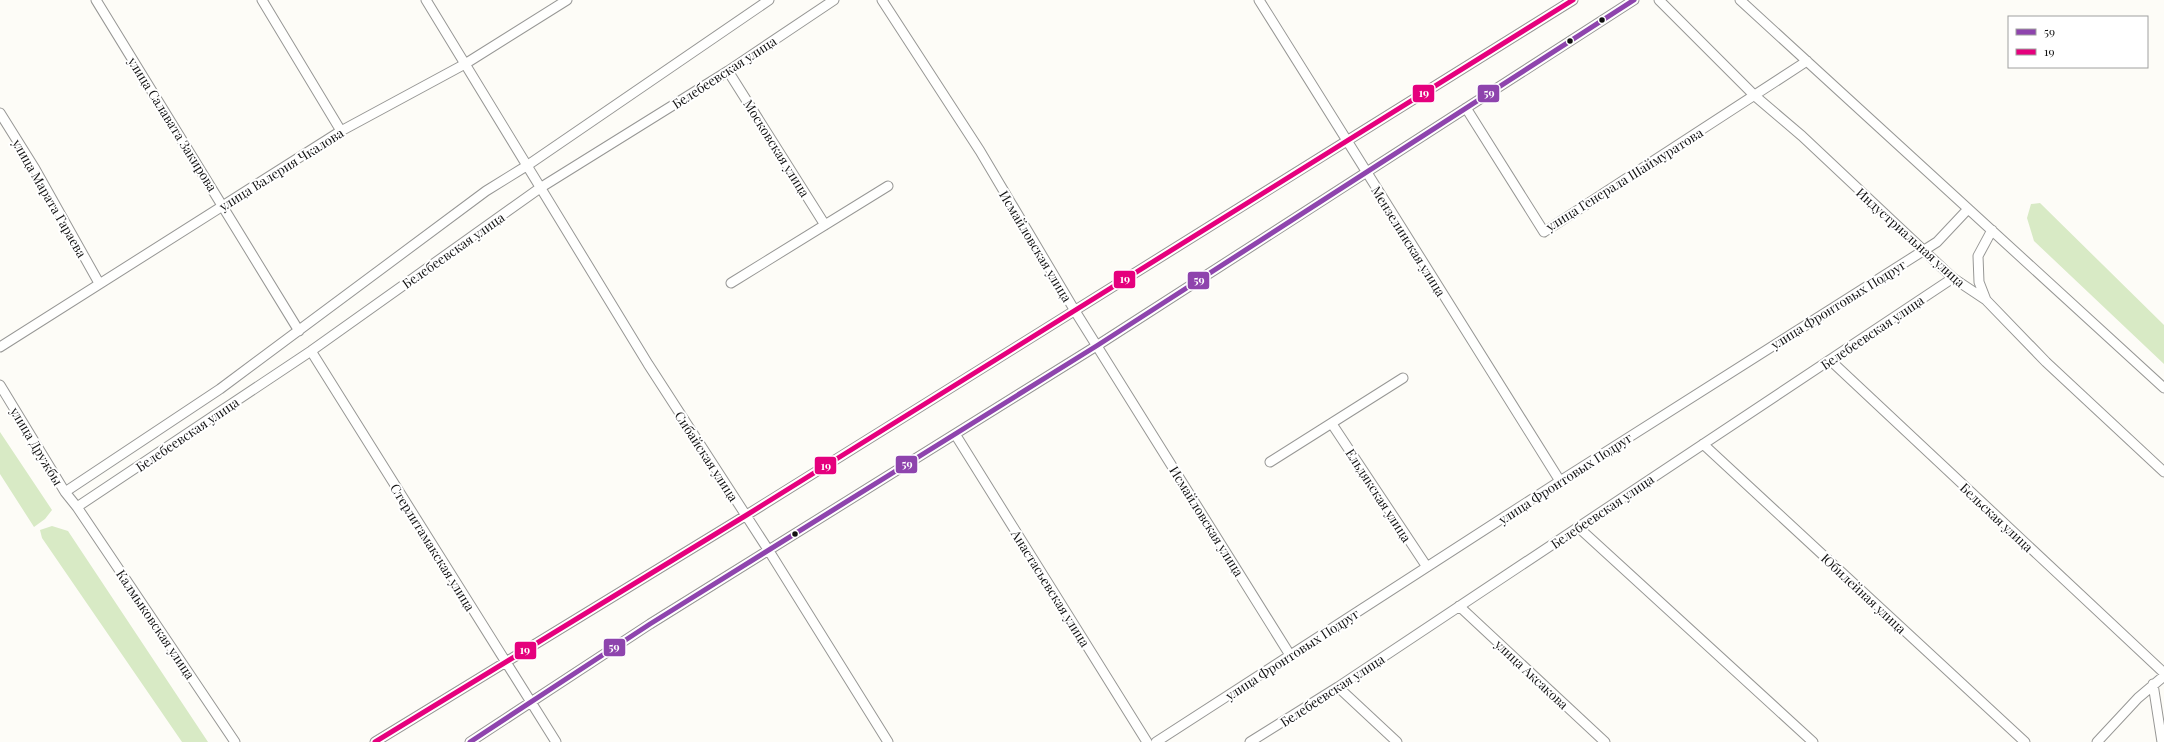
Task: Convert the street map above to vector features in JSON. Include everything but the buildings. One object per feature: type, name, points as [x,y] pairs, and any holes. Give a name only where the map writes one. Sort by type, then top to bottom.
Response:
[{"type":"street","name":"улица Салавата Закирова","points":[[96,0],[299,331]]},
{"type":"street","points":[[262,0],[341,131]]},
{"type":"street","name":"Сибайская улица","points":[[426,0],[648,364],[769,551],[888,742]]},
{"type":"street","name":"улица Валерия Чкалова","points":[[0,347],[341,131],[465,64],[567,0]]},
{"type":"street","name":"Белебеевская улица","points":[[77,507],[311,351],[540,188],[728,71],[834,0]]},
{"type":"street","name":"Исмайловская улица","points":[[882,0],[980,151],[1075,310],[1290,655]]},
{"type":"street","name":"Мензелинская улица","points":[[1259,0],[1345,140],[1560,481]]},
{"type":"street","points":[[375,742],[505,661],[745,516],[1345,140],[1573,0]]},
{"type":"street","points":[[470,742],[532,703],[650,624],[1098,345],[1634,0]]},
{"type":"street","name":"Индустриальная улица","points":[[1659,0],[1755,96],[1953,278],[1986,300],[2046,362],[2164,472]]},
{"type":"street","points":[[1740,0],[2164,388]]},
{"type":"street","name":"Белебеевская улица","points":[[65,492],[220,389],[486,191],[528,165],[763,2]]},
{"type":"street","name":"улица Генерала Шаймуратова","points":[[1466,108],[1544,232],[1807,61]]},
{"type":"street","name":"Московская улица","points":[[728,71],[825,225]]},
{"type":"street","name":"улица Марата Гараева","points":[[0,113],[36,169],[99,283]]},
{"type":"street","points":[[731,283],[888,186]]},
{"type":"street","name":"улица Фронтовых Подруг","points":[[1156,742],[1560,481],[1937,242],[1968,209]]},
{"type":"street","points":[[1986,300],[1979,282],[1978,256],[1992,230]]},
{"type":"street","name":"Белебеевская улица","points":[[1250,742],[1338,687],[1953,278]]},
{"type":"street","name":"Стерлитамакская улица","points":[[311,351],[556,742]]},
{"type":"street","name":"Бельская улица","points":[[1830,360],[2164,675]]},
{"type":"street","points":[[1270,462],[1403,378]]},
{"type":"street","name":"улица Дружбы","points":[[0,385],[65,492],[77,507]]},
{"type":"street","name":"Ельдякская улица","points":[[1332,424],[1427,567]]},
{"type":"street","name":"Анастасьевская улица","points":[[955,434],[1147,742]]},
{"type":"street","name":"Юбилейная улица","points":[[1703,444],[2025,742]]},
{"type":"street","name":"Калмыковская улица","points":[[77,507],[235,742]]},
{"type":"street","points":[[1578,527],[1813,742]]},
{"type":"street","name":"улица Аксакова","points":[[1459,606],[1605,742]]},
{"type":"street","points":[[2097,742],[2153,684],[2164,675]]},
{"type":"street","points":[[2153,684],[2162,742]]},
{"type":"street","points":[[1338,687],[1397,742]]},
{"type":"green space","points":[[2040,203],[2164,325],[2164,364],[2034,241],[2027,218],[2031,204]]},
{"type":"green space","points":[[0,432],[52,510],[45,519],[34,527],[0,474]]},
{"type":"green space","points":[[52,526],[68,531],[208,742],[182,742],[42,538],[40,530]]},
{"type":"transit line","name":"19","points":[[375,742],[745,516],[1573,0]]},
{"type":"transit line","name":"59","points":[[470,742],[650,624],[1098,345],[1634,0]]}]
